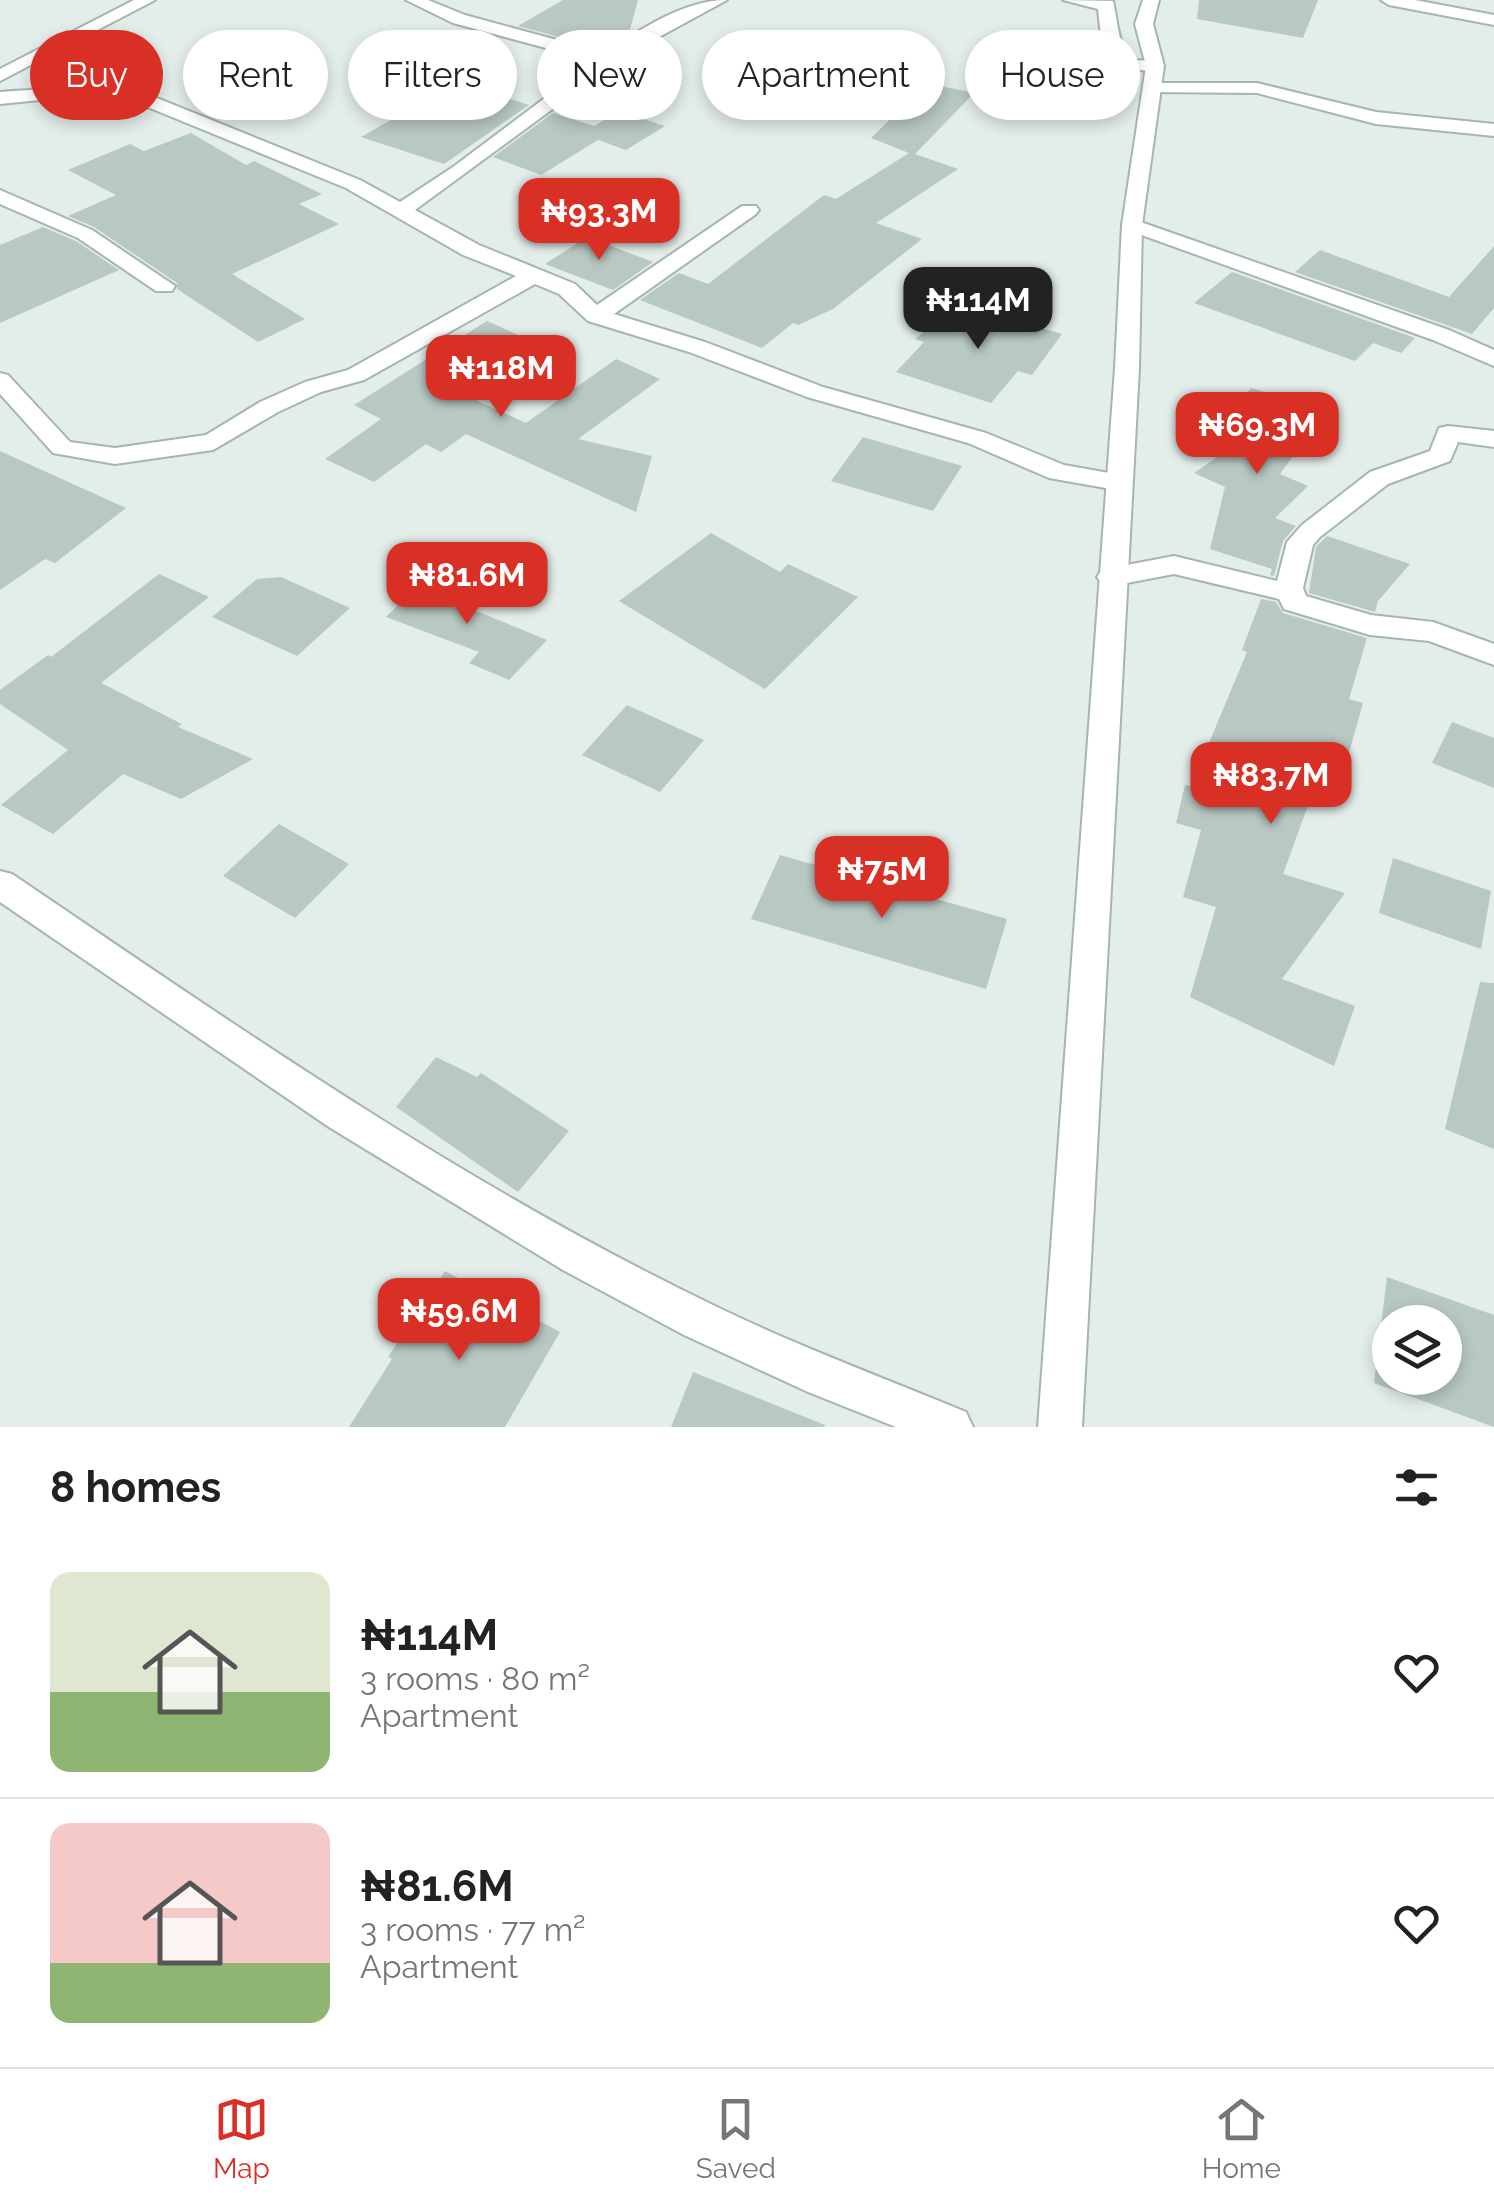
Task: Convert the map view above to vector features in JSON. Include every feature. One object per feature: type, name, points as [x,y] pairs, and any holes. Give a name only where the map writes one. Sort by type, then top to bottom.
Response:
[{"type":"street","points":[[105,30],[147,0]]},
{"type":"street","points":[[414,0],[459,19],[537,40]]},
{"type":"street","points":[[664,30],[718,0]]},
{"type":"street","points":[[1071,0],[1107,5],[1105,28],[1117,56],[1126,65],[1153,77],[1257,88],[1376,118],[1494,130]]},
{"type":"street","points":[[1060,1427],[1116,482],[1127,368],[1132,225],[1153,77],[1144,24],[1150,0]]},
{"type":"street","points":[[1389,0],[1494,20]]},
{"type":"street","points":[[0,76],[30,71]]},
{"type":"street","points":[[0,98],[30,95]]},
{"type":"street","points":[[163,109],[322,169],[398,212],[531,277],[567,289],[596,316],[697,347],[815,392],[977,438],[1058,472],[1116,482]]},
{"type":"street","points":[[398,212],[465,167],[537,109]]},
{"type":"street","points":[[0,196],[86,234],[164,286]]},
{"type":"street","points":[[596,316],[749,210]]},
{"type":"street","points":[[1132,225],[1442,336],[1494,359]]},
{"type":"street","points":[[0,380],[62,448],[115,456],[213,442],[269,406],[356,374],[531,277]]},
{"type":"street","points":[[1494,439],[1448,433],[1441,456],[1379,478],[1300,542],[1288,588],[1294,602],[1370,625],[1433,632],[1494,656]]},
{"type":"street","points":[[1111,577],[1174,565],[1274,592],[1288,588]]},
{"type":"street","points":[[0,884],[233,1044],[604,1272],[864,1396],[951,1427]]},
{"type":"building","points":[[563,0],[638,0],[630,30],[537,31],[518,26]]},
{"type":"building","points":[[1199,0],[1318,0],[1303,38],[1197,19]]},
{"type":"building","points":[[945,87],[965,91],[965,102],[915,154],[958,169],[876,223],[922,239],[833,309],[798,325],[793,323],[762,348],[640,300],[679,273],[708,284],[824,195],[836,199],[909,153],[871,138],[889,120],[945,120]]},
{"type":"building","points":[[517,101],[529,105],[517,113]]},
{"type":"building","points":[[391,120],[507,120],[444,164],[361,137]]},
{"type":"building","points":[[543,120],[575,120],[594,126],[604,120],[647,120],[665,126],[626,150],[598,140],[541,175],[493,157]]},
{"type":"building","points":[[191,133],[246,165],[254,161],[322,194],[299,204],[339,224],[232,274],[305,319],[258,342],[177,289],[177,283],[94,227],[68,216],[116,195],[68,170],[130,144],[144,151]]},
{"type":"building","points":[[43,227],[76,241],[119,270],[0,323],[0,245]]},
{"type":"building","points":[[587,237],[653,262],[613,290],[545,264]]},
{"type":"building","points":[[1494,246],[1494,308],[1472,334],[1295,272],[1320,250],[1449,297]]},
{"type":"building","points":[[1232,272],[1415,338],[1401,353],[1373,343],[1355,361],[1194,303]]},
{"type":"building","points":[[957,304],[1062,334],[1032,375],[1018,371],[991,403],[896,372],[924,342],[915,339]]},
{"type":"building","points":[[487,321],[527,339],[452,389],[526,423],[616,359],[660,379],[578,439],[652,456],[636,512],[466,434],[441,452],[426,444],[374,482],[325,459],[381,419],[354,405]]},
{"type":"building","points":[[1251,388],[1315,406],[1296,428],[1310,432],[1280,474],[1308,486],[1275,518],[1296,526],[1283,541],[1274,576],[1270,575],[1272,569],[1210,549],[1225,487],[1194,473],[1239,442],[1215,433]]},
{"type":"building","points":[[863,437],[962,466],[933,511],[831,481]]},
{"type":"building","points":[[0,451],[126,508],[55,563],[45,559],[0,590]]},
{"type":"building","points":[[711,533],[780,572],[788,564],[858,597],[765,689],[619,601]]},
{"type":"building","points":[[1327,536],[1410,564],[1378,601],[1375,612],[1309,593],[1316,547]]},
{"type":"building","points":[[159,574],[209,597],[101,683],[182,724],[178,727],[253,759],[181,799],[123,774],[53,834],[1,805],[68,750],[0,704],[0,690],[48,655],[51,657]]},
{"type":"building","points":[[427,576],[476,594],[464,606],[547,640],[509,680],[469,663],[479,652],[386,617]]},
{"type":"building","points":[[281,577],[350,608],[297,656],[212,617],[257,579]]},
{"type":"building","points":[[1261,599],[1276,602],[1283,613],[1367,638],[1349,699],[1363,703],[1347,760],[1326,756],[1283,874],[1345,893],[1282,979],[1355,1006],[1334,1066],[1190,997],[1216,907],[1183,897],[1201,830],[1176,823],[1185,785],[1191,786],[1247,652],[1242,650]]},
{"type":"building","points":[[627,705],[704,740],[660,792],[582,755]]},
{"type":"building","points":[[1452,722],[1494,738],[1494,788],[1432,763]]},
{"type":"building","points":[[279,824],[349,864],[295,918],[223,876]]},
{"type":"building","points":[[780,855],[1007,919],[986,989],[751,919]]},
{"type":"building","points":[[1393,858],[1491,891],[1481,949],[1379,913]]},
{"type":"building","points":[[1480,982],[1494,983],[1494,1149],[1445,1129]]},
{"type":"building","points":[[436,1057],[477,1077],[481,1073],[569,1131],[518,1192],[396,1107]]},
{"type":"building","points":[[445,1271],[560,1332],[505,1427],[349,1427],[392,1359],[388,1357]]},
{"type":"building","points":[[1387,1277],[1494,1315],[1494,1427],[1407,1395],[1462,1395],[1462,1305],[1384,1305]]},
{"type":"building","points":[[693,1372],[825,1425],[671,1427]]}]
